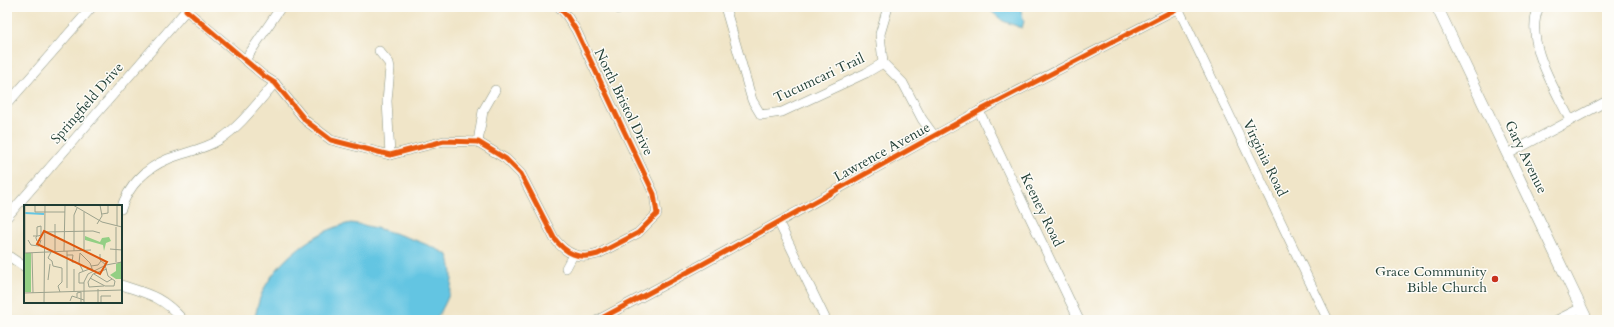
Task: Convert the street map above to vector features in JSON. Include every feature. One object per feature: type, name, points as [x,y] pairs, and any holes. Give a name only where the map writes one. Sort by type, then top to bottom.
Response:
[{"type":"main road","name":"Gary Avenue","points":[[1437,7],[1587,320]]},
{"type":"street","points":[[8,101],[92,7]]},
{"type":"street","points":[[245,60],[281,7]]},
{"type":"street","name":"North Bristol Drive","points":[[559,7],[576,30],[652,188],[657,214],[638,233],[598,254],[585,257],[573,255]]},
{"type":"street","name":"Tucumcari Trail","points":[[724,7],[752,100],[761,115],[782,112],[866,73],[883,63]]},
{"type":"street","points":[[888,7],[880,34],[883,63],[903,83],[922,119],[935,137]]},
{"type":"street","name":"Lawrence Avenue","points":[[598,320],[779,223],[979,111],[1179,7]]},
{"type":"street","name":"Virginia Road","points":[[1179,7],[1328,320]]},
{"type":"street","points":[[1539,7],[1536,14],[1536,44],[1540,57],[1570,120]]},
{"type":"street","points":[[187,9],[245,60],[275,83],[301,116],[331,140],[390,155],[444,142],[478,142],[506,158],[521,174],[554,238],[561,248],[573,255],[566,268]]},
{"type":"street","name":"Springfield Drive","points":[[7,217],[187,9]]},
{"type":"street","points":[[379,52],[389,63],[390,68],[388,101],[390,155]]},
{"type":"street","points":[[122,206],[125,197],[138,179],[147,171],[168,159],[207,147],[220,139],[236,126],[275,83]]},
{"type":"street","points":[[478,142],[483,111],[495,90]]},
{"type":"street","points":[[1508,154],[1607,101]]},
{"type":"street","name":"Keeney Road","points":[[979,111],[1079,320]]},
{"type":"street","points":[[779,223],[826,320]]},
{"type":"street","points":[[7,255],[24,266]]},
{"type":"street","points":[[122,285],[156,297],[175,310],[183,320]]},
{"type":"street","points":[[1558,320],[1581,308]]},
{"type":"water","points":[[986,7],[1020,7],[1024,21],[1022,28],[1003,21]]},
{"type":"water","points":[[351,223],[401,235],[448,255],[452,273],[451,289],[436,320],[254,320],[262,293],[277,269],[287,258],[299,248],[324,232]]},
{"type":"cycle path","points":[[186,10],[264,76],[275,83],[306,121],[331,140],[390,155],[444,141],[478,142],[506,159],[521,174],[554,238],[559,244],[568,252],[573,254],[579,256],[591,256],[598,254],[638,233],[657,214],[654,194],[576,30],[559,7]]},
{"type":"cycle path","points":[[598,320],[701,265],[979,111],[1180,7]]},
{"type":"place","name":"Grace Community Bible Church","points":[[1495,279]]}]
